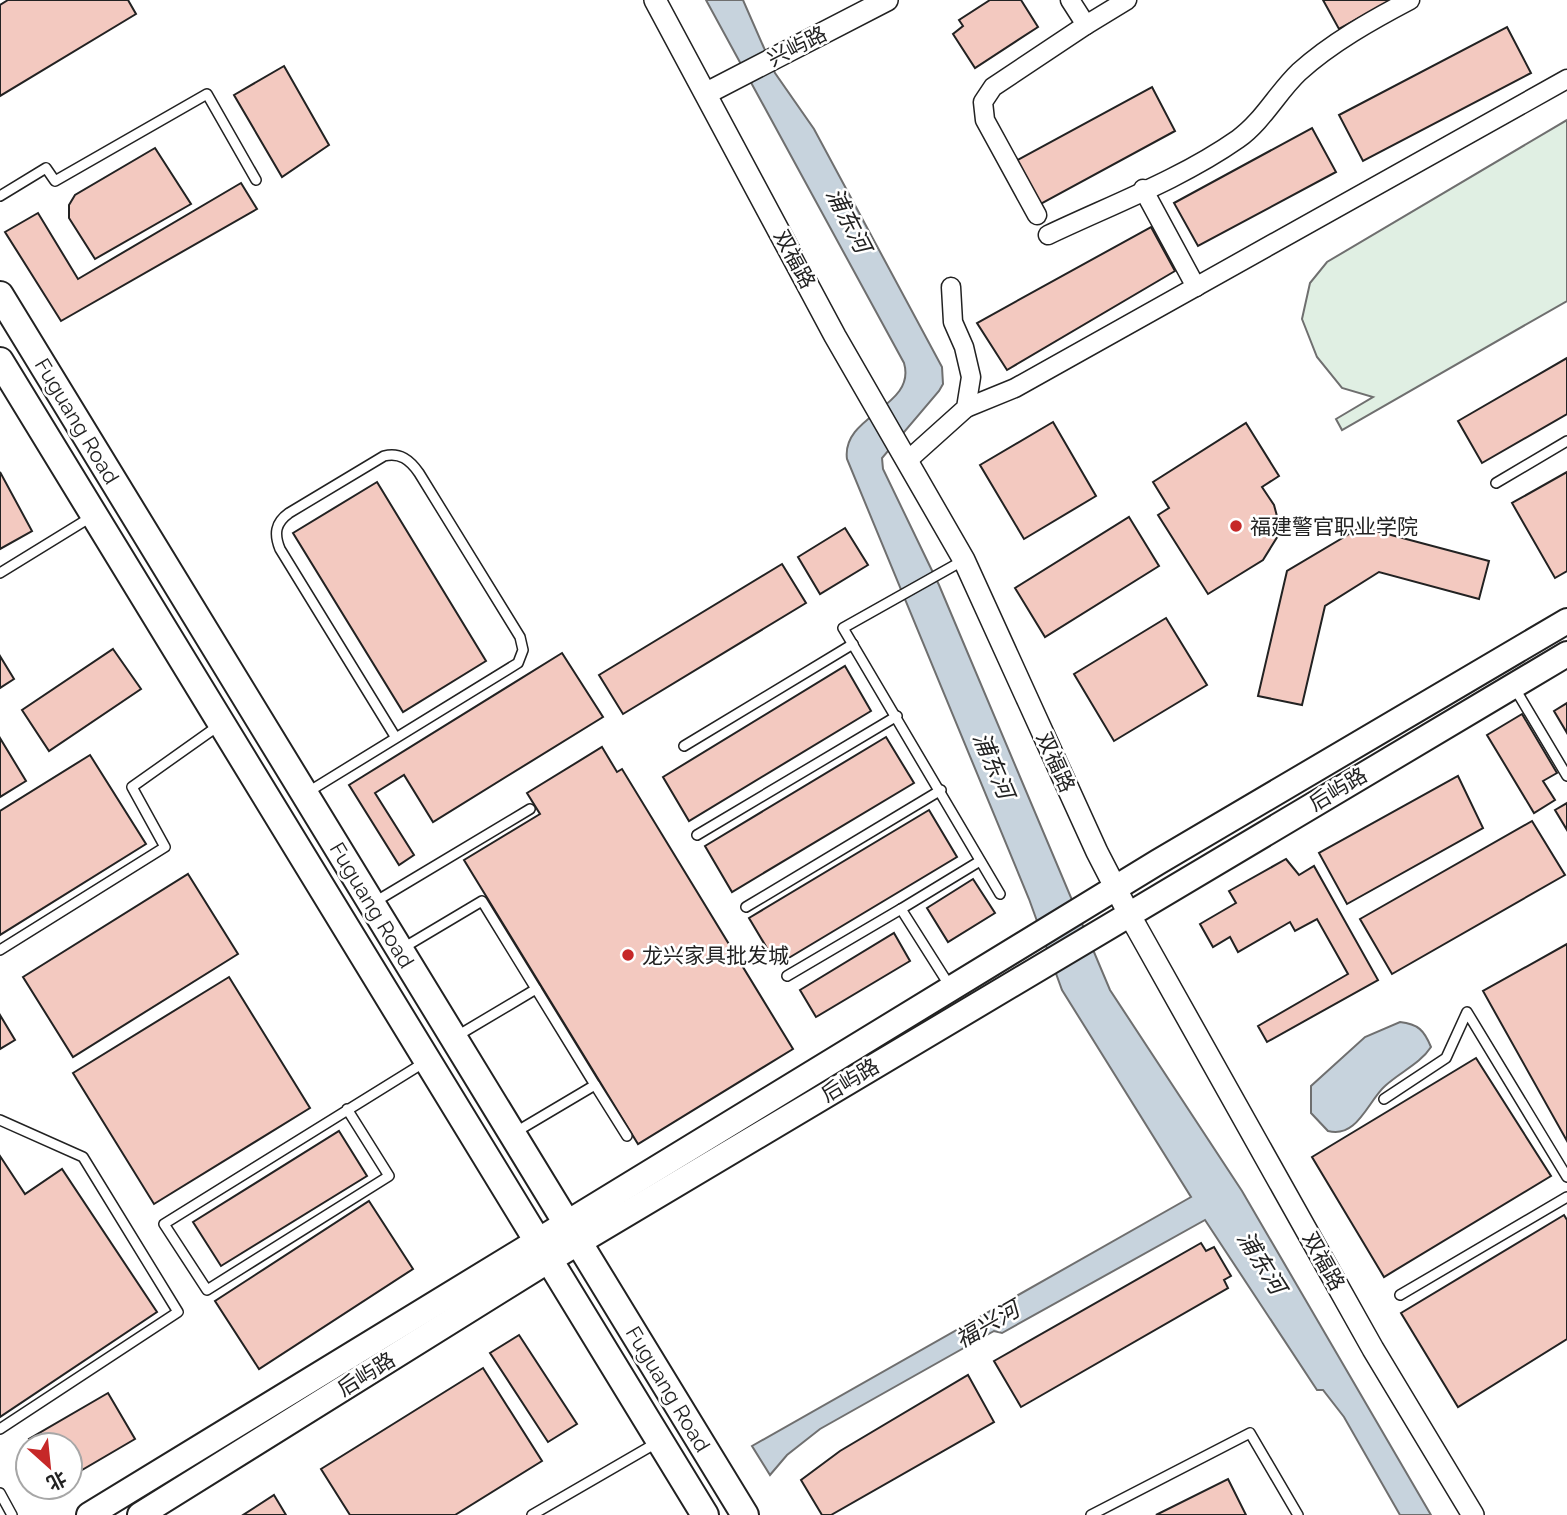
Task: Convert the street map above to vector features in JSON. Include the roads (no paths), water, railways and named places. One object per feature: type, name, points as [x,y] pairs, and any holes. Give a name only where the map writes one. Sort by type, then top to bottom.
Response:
[{"type":"main road","name":"Fuguang Road","points":[[0,295],[745,1515]]},
{"type":"main road","name":"Fuguang Road","points":[[4,376],[222,723],[705,1515]]},
{"type":"main road","name":"后屿路","points":[[573,1233],[952,989],[1567,621]]},
{"type":"main road","name":"后屿路","points":[[89,1515],[1129,914],[1567,654]]},
{"type":"main road","name":"后屿路","points":[[140,1515],[543,1251]]},
{"type":"street","name":"双福路","points":[[655,0],[876,408],[964,560],[1129,914],[1373,1349],[1473,1515]]},
{"type":"street","name":"兴屿路","points":[[707,93],[887,0]]},
{"type":"street","points":[[1070,0],[1086,25]]},
{"type":"street","points":[[1037,215],[985,120],[983,102],[993,87],[1127,0]]},
{"type":"street","points":[[1048,235],[1205,160],[1240,138],[1269,109],[1297,74],[1323,52],[1410,0]]},
{"type":"street","points":[[904,455],[966,408],[1015,388],[1567,79]]},
{"type":"street","points":[[1143,189],[1196,287]]},
{"type":"street","points":[[951,287],[953,322],[964,346],[971,377],[966,408]]},
{"type":"lane","points":[[0,196],[46,168],[55,181],[206,94],[256,180]]},
{"type":"lane","points":[[1496,483],[1567,442]]},
{"type":"lane","points":[[306,793],[396,738],[517,663],[523,650],[520,637],[419,472],[407,459],[392,454],[384,456],[289,513],[278,524],[276,533],[280,549],[396,738]]},
{"type":"lane","points":[[0,573],[92,516]]},
{"type":"lane","points":[[964,560],[844,628],[1000,894]]},
{"type":"lane","points":[[684,746],[853,644]]},
{"type":"lane","points":[[1513,685],[1567,776]]},
{"type":"lane","points":[[697,835],[897,716]]},
{"type":"lane","points":[[0,950],[165,847],[132,787],[222,723]]},
{"type":"lane","points":[[746,907],[941,790]]},
{"type":"lane","points":[[372,904],[530,808]]},
{"type":"lane","points":[[787,976],[980,860]]},
{"type":"lane","points":[[400,950],[482,901],[627,1136]]},
{"type":"lane","points":[[901,909],[952,989]]},
{"type":"lane","points":[[454,1038],[536,989]]},
{"type":"lane","points":[[1384,1099],[1446,1058],[1467,1012],[1567,1177]]},
{"type":"lane","points":[[347,1109],[389,1176],[207,1290],[164,1224],[347,1109],[427,1061]]},
{"type":"lane","points":[[512,1134],[595,1085]]},
{"type":"lane","points":[[0,1121],[83,1157],[178,1311],[0,1429]]},
{"type":"lane","points":[[1400,1295],[1567,1197]]},
{"type":"lane","points":[[1091,1515],[1250,1433],[1298,1515]]},
{"type":"lane","points":[[532,1515],[660,1441]]},
{"type":"lane","points":[[0,1493],[12,1515]]},
{"type":"water","points":[[706,0],[743,0],[775,73],[814,129],[942,367],[943,384],[939,391],[882,458],[883,469],[939,585],[1110,990],[1242,1191],[1431,1515],[1400,1515],[1344,1417],[1323,1390],[1317,1390],[1205,1220],[1002,1333],[994,1331],[820,1429],[787,1455],[770,1475],[752,1446],[1191,1197],[1062,990],[1029,899],[847,459],[848,444],[855,432],[900,390],[905,378],[904,363]]},
{"type":"water","points":[[1400,1022],[1420,1029],[1431,1047],[1385,1086],[1354,1124],[1338,1132],[1328,1131],[1311,1113],[1311,1086],[1365,1037]]},
{"type":"place","name":"福建警官职业学院","points":[[1236,526]]},
{"type":"place","name":"龙兴家具批发城","points":[[628,955]]},
{"type":"water label","name":"浦东河","points":[[849,220]]},
{"type":"water label","name":"浦东河","points":[[994,765]]},
{"type":"water label","name":"浦东河","points":[[1262,1262]]},
{"type":"water label","name":"福兴河","points":[[987,1324]]}]
